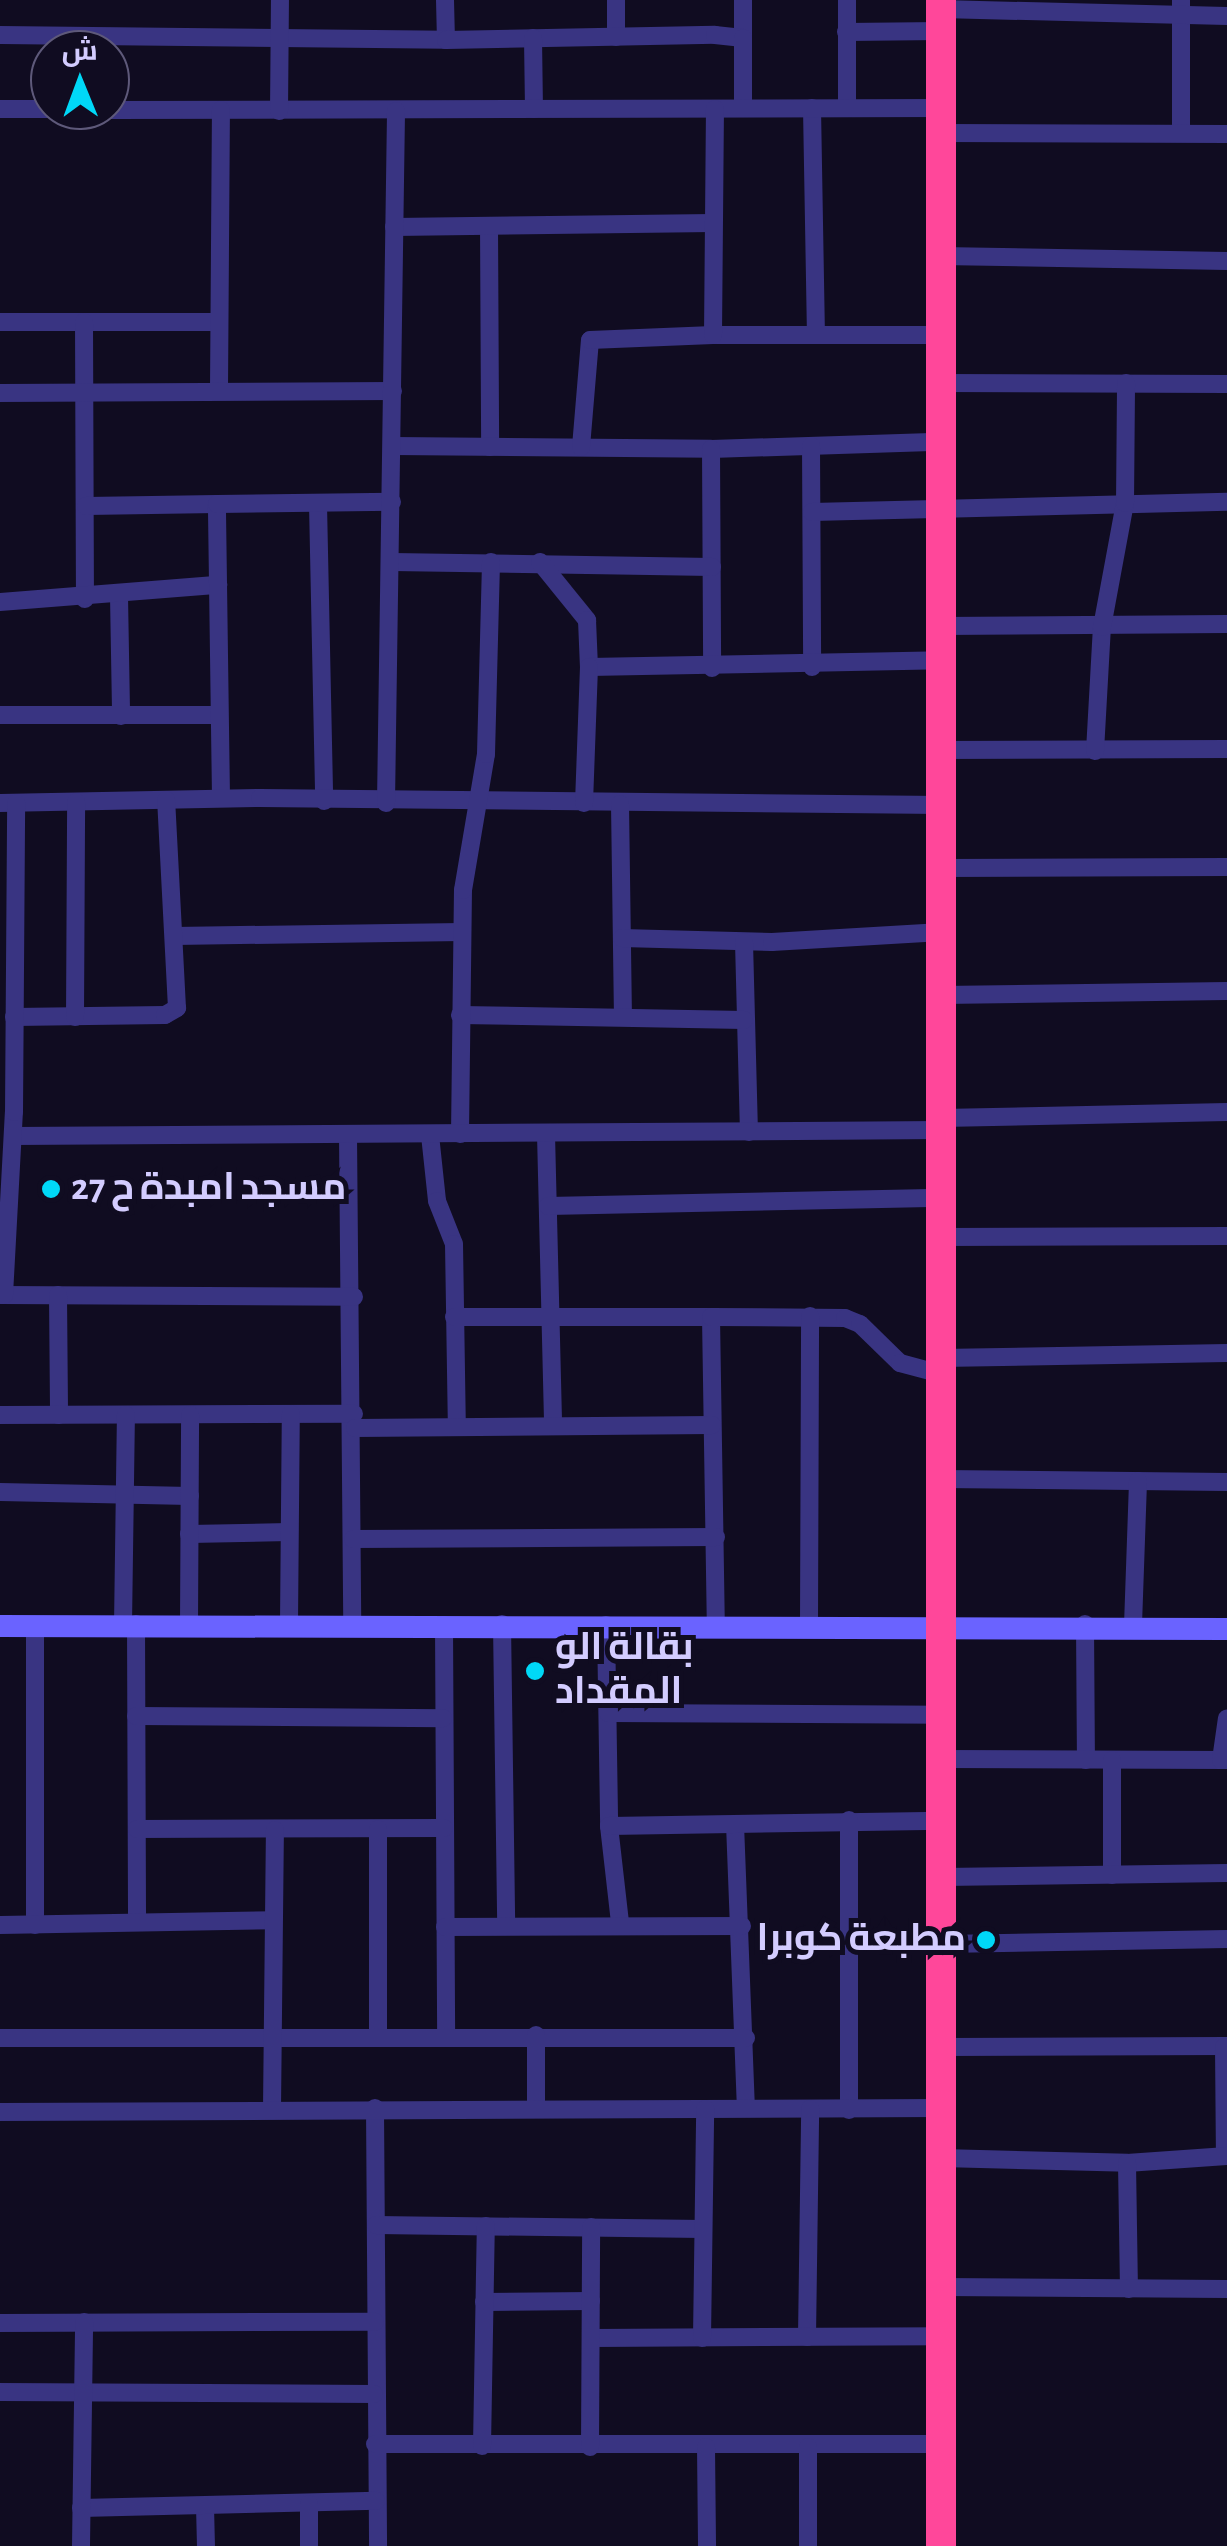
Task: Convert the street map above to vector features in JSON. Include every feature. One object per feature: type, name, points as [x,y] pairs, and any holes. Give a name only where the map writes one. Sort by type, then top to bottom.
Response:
[{"type":"highway","points":[[941,13],[942,2546]]},
{"type":"street","points":[[279,111],[280,0]]},
{"type":"street","points":[[446,0],[446,40]]},
{"type":"street","points":[[616,0],[616,37]]},
{"type":"street","points":[[742,0],[743,108]]},
{"type":"street","points":[[847,0],[847,108]]},
{"type":"street","points":[[846,32],[941,13],[1181,8],[1227,16]]},
{"type":"street","points":[[1181,8],[1181,133]]},
{"type":"street","points":[[0,35],[446,40],[743,38]]},
{"type":"street","points":[[533,38],[534,110]]},
{"type":"street","points":[[812,108],[816,333]]},
{"type":"street","points":[[130,110],[847,108],[941,120],[1227,134]]},
{"type":"street","points":[[0,109],[30,109]]},
{"type":"street","points":[[713,335],[715,109]]},
{"type":"street","points":[[218,389],[221,110]]},
{"type":"street","points":[[386,803],[396,110]]},
{"type":"street","points":[[394,228],[713,223]]},
{"type":"street","points":[[489,226],[490,447]]},
{"type":"street","points":[[941,256],[1227,261]]},
{"type":"street","points":[[0,322],[219,322]]},
{"type":"street","points":[[84,322],[86,599]]},
{"type":"street","points":[[581,448],[590,340],[816,333],[940,335]]},
{"type":"street","points":[[940,383],[1227,384]]},
{"type":"street","points":[[1095,751],[1102,627],[1125,504],[1126,383]]},
{"type":"street","points":[[0,393],[218,389],[393,392]]},
{"type":"street","points":[[392,446],[711,449],[939,442]]},
{"type":"street","points":[[811,446],[812,666]]},
{"type":"street","points":[[711,449],[712,668]]},
{"type":"street","points":[[86,506],[392,502]]},
{"type":"street","points":[[812,512],[1227,502]]},
{"type":"street","points":[[217,504],[220,798]]},
{"type":"street","points":[[318,504],[324,802]]},
{"type":"street","points":[[392,562],[712,566]]},
{"type":"street","points":[[460,1134],[462,932],[467,865],[482,800],[491,562]]},
{"type":"street","points":[[540,562],[587,620],[584,802]]},
{"type":"street","points":[[0,602],[86,599],[218,585]]},
{"type":"street","points":[[119,596],[121,716]]},
{"type":"street","points":[[941,626],[1227,624]]},
{"type":"street","points":[[589,667],[712,668],[941,660]]},
{"type":"street","points":[[0,715],[218,715]]},
{"type":"street","points":[[942,750],[1227,749]]},
{"type":"street","points":[[354,1297],[2,1295],[12,1136],[7,1112],[8,803],[220,798],[386,803],[482,800],[942,805]]},
{"type":"street","points":[[10,1009],[75,1017],[174,1012],[166,800]]},
{"type":"street","points":[[75,1017],[76,802]]},
{"type":"street","points":[[620,804],[622,1015]]},
{"type":"street","points":[[942,868],[1227,867]]},
{"type":"street","points":[[174,936],[462,932]]},
{"type":"street","points":[[622,938],[744,942],[942,932]]},
{"type":"street","points":[[744,942],[749,1132]]},
{"type":"street","points":[[942,995],[1227,991]]},
{"type":"street","points":[[460,1015],[744,1020]]},
{"type":"street","points":[[12,1136],[749,1132],[1227,1112]]},
{"type":"street","points":[[546,1134],[553,1425]]},
{"type":"street","points":[[348,1135],[354,1297],[352,1625]]},
{"type":"street","points":[[430,1135],[435,1193],[454,1244],[458,1426]]},
{"type":"street","points":[[548,1206],[942,1198]]},
{"type":"street","points":[[941,1237],[1227,1236]]},
{"type":"street","points":[[58,1295],[59,1415]]},
{"type":"street","points":[[454,1317],[810,1316],[860,1324],[896,1360],[941,1366],[1227,1353]]},
{"type":"street","points":[[809,1624],[810,1316]]},
{"type":"street","points":[[710,1317],[716,1624]]},
{"type":"street","points":[[0,1415],[291,1414],[458,1426],[712,1425]]},
{"type":"street","points":[[290,1623],[291,1414]]},
{"type":"street","points":[[126,1415],[136,1716],[137,1922]]},
{"type":"street","points":[[188,1624],[190,1415]]},
{"type":"street","points":[[941,1479],[1227,1482]]},
{"type":"street","points":[[1133,1624],[1138,1481]]},
{"type":"street","points":[[0,1492],[190,1496]]},
{"type":"street","points":[[189,1534],[289,1532]]},
{"type":"street","points":[[353,1539],[716,1536]]},
{"type":"street","points":[[502,1624],[506,1926]]},
{"type":"street","points":[[1085,1624],[1086,1760]]},
{"type":"street","points":[[0,1626],[1133,1624],[1227,1629]]},
{"type":"street","points":[[35,1625],[35,1925]]},
{"type":"street","points":[[444,1625],[446,2035]]},
{"type":"street","points":[[606,1625],[609,1826],[620,1924]]},
{"type":"street","points":[[608,1712],[942,1715]]},
{"type":"street","points":[[136,1716],[443,1718]]},
{"type":"street","points":[[942,1758],[1224,1760],[1227,1718]]},
{"type":"street","points":[[1112,1760],[1112,1875]]},
{"type":"street","points":[[849,1820],[849,2110]]},
{"type":"street","points":[[609,1826],[943,1821]]},
{"type":"street","points":[[735,1824],[742,1926],[746,2108]]},
{"type":"street","points":[[138,1829],[444,1828]]},
{"type":"street","points":[[378,1829],[378,2035]]},
{"type":"street","points":[[272,2109],[275,1830]]},
{"type":"street","points":[[943,1877],[1227,1873]]},
{"type":"street","points":[[0,1926],[273,1920]]},
{"type":"street","points":[[444,1926],[742,1926]]},
{"type":"street","points":[[944,1944],[1227,1939]]},
{"type":"street","points":[[0,2038],[272,2034],[746,2038]]},
{"type":"street","points":[[536,2035],[536,2107]]},
{"type":"street","points":[[942,2158],[1127,2163],[1226,2156],[1226,2046],[943,2047]]},
{"type":"street","points":[[375,2108],[378,2546]]},
{"type":"street","points":[[702,2338],[705,2108]]},
{"type":"street","points":[[0,2112],[942,2108]]},
{"type":"street","points":[[807,2337],[810,2109]]},
{"type":"street","points":[[1127,2163],[1129,2289]]},
{"type":"street","points":[[376,2225],[703,2229]]},
{"type":"street","points":[[482,2446],[486,2226]]},
{"type":"street","points":[[590,2448],[591,2228]]},
{"type":"street","points":[[942,2287],[1227,2290]]},
{"type":"street","points":[[484,2302],[592,2301]]},
{"type":"street","points":[[81,2546],[84,2322]]},
{"type":"street","points":[[0,2324],[374,2322]]},
{"type":"street","points":[[592,2338],[941,2336]]},
{"type":"street","points":[[0,2392],[374,2394]]},
{"type":"street","points":[[375,2444],[590,2448],[941,2444]]},
{"type":"street","points":[[706,2447],[707,2546]]},
{"type":"street","points":[[808,2447],[808,2546]]},
{"type":"street","points":[[81,2508],[376,2500]]},
{"type":"street","points":[[309,2504],[309,2546]]},
{"type":"street","points":[[205,2506],[206,2546]]},
{"type":"place","name":"مسجد امبدة ح 27","points":[[51,1189]]},
{"type":"place","name":"بقالة الو المقداد","points":[[535,1671]]},
{"type":"place","name":"مطبعة كوبرا","points":[[986,1940]]}]
